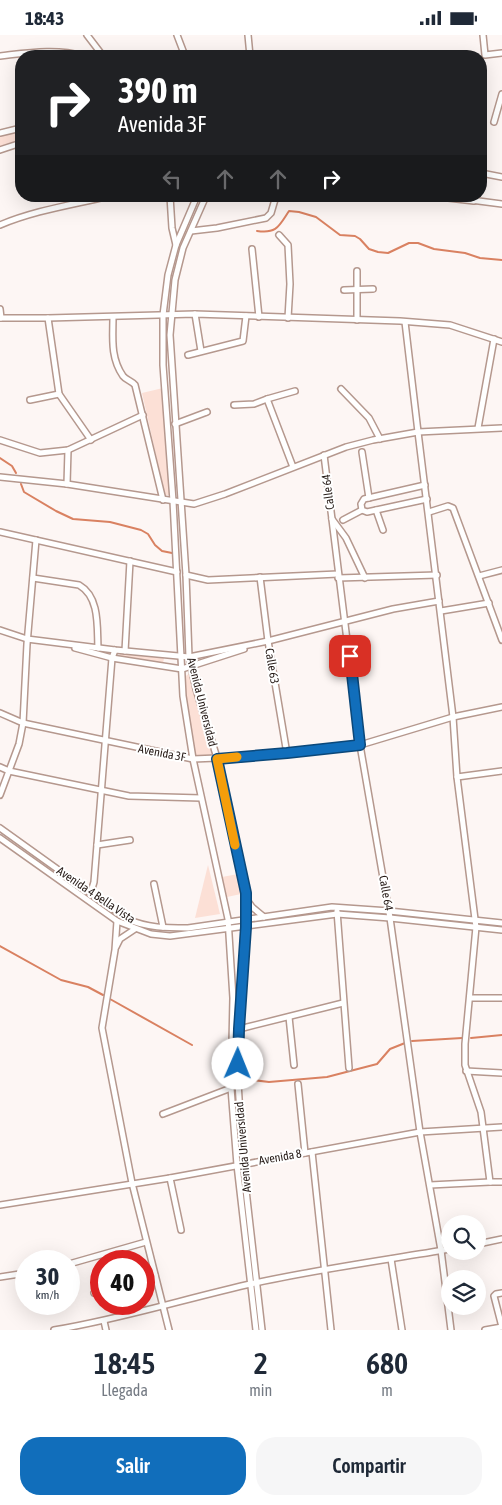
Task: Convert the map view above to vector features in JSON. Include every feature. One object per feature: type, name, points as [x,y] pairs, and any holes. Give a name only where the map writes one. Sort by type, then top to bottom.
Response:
[{"type":"street","points":[[87,35],[98,50]]},
{"type":"street","points":[[177,35],[183,50]]},
{"type":"street","points":[[248,35],[249,50]]},
{"type":"street","points":[[483,35],[484,50]]},
{"type":"street","points":[[487,55],[502,53]]},
{"type":"street","points":[[0,56],[15,54]]},
{"type":"street","points":[[494,122],[502,94]]},
{"type":"street","points":[[0,133],[15,129]]},
{"type":"street","points":[[0,151],[15,145]]},
{"type":"street","points":[[487,174],[502,177]]},
{"type":"street","points":[[0,225],[23,215],[80,202]]},
{"type":"street","points":[[170,202],[172,228],[176,245]]},
{"type":"street","name":"Avenida Universidad","points":[[194,202],[176,245],[168,275],[163,315],[163,365],[173,501],[183,696],[193,759],[229,929],[233,998],[231,1088],[254,1283],[262,1330]]},
{"type":"street","name":"Avenida Universidad","points":[[203,202],[183,248],[175,280],[170,315],[170,335],[186,575],[189,657],[196,689],[217,759],[245,897],[246,927],[239,1029],[238,1082],[240,1164]]},
{"type":"street","points":[[191,231],[266,218],[271,213],[274,202]]},
{"type":"street","points":[[481,202],[502,205]]},
{"type":"street","points":[[279,235],[288,245],[288,318]]},
{"type":"street","points":[[252,249],[259,317]]},
{"type":"street","points":[[356,320],[357,271]]},
{"type":"street","points":[[344,290],[373,289]]},
{"type":"street","points":[[0,309],[1,318],[195,314],[405,322],[450,325],[502,342]]},
{"type":"street","points":[[195,314],[201,351]]},
{"type":"street","points":[[188,355],[243,341],[246,316]]},
{"type":"street","points":[[113,317],[112,349],[114,357],[122,375],[135,385],[163,500]]},
{"type":"street","points":[[48,318],[59,394],[91,440]]},
{"type":"street","points":[[405,322],[437,575],[453,717],[457,777],[476,927],[465,1045],[466,1071],[473,1085],[484,1128],[490,1182]]},
{"type":"street","points":[[478,428],[494,339]]},
{"type":"street","points":[[341,389],[369,418],[380,439]]},
{"type":"street","points":[[234,405],[254,404],[295,391]]},
{"type":"street","points":[[30,400],[59,394]]},
{"type":"street","points":[[267,399],[293,467]]},
{"type":"street","points":[[175,424],[207,412]]},
{"type":"street","points":[[0,441],[40,453],[68,450],[143,415]]},
{"type":"street","points":[[0,477],[67,483],[180,503],[198,503],[324,455],[380,439],[418,432],[502,428]]},
{"type":"street","points":[[67,483],[68,450]]},
{"type":"street","points":[[362,452],[369,498]]},
{"type":"street","name":"Calle 64","points":[[324,455],[360,745],[389,911],[420,1132],[441,1250]]},
{"type":"street","points":[[362,510],[362,501],[369,498],[425,485]]},
{"type":"street","points":[[343,520],[362,510],[367,512],[427,499]]},
{"type":"street","points":[[428,512],[448,506],[453,508],[502,640]]},
{"type":"street","points":[[376,510],[383,530]]},
{"type":"street","points":[[331,518],[346,538],[365,578]]},
{"type":"street","points":[[0,532],[177,572]]},
{"type":"street","points":[[0,795],[18,744],[23,723],[27,639],[36,540]]},
{"type":"street","points":[[125,651],[130,561]]},
{"type":"street","points":[[478,575],[502,570]]},
{"type":"street","points":[[186,575],[208,580],[260,577],[338,576],[365,578],[437,575]]},
{"type":"street","name":"Calle 63","points":[[260,577],[268,641],[287,753]]},
{"type":"street","points":[[33,578],[79,585],[85,588],[92,597],[97,615],[98,648]]},
{"type":"street","points":[[0,630],[27,639],[189,657],[268,641],[393,609],[440,601]]},
{"type":"street","points":[[441,611],[489,603]]},
{"type":"street","points":[[58,643],[112,658],[182,669],[268,641]]},
{"type":"street","points":[[87,899],[92,893],[112,658],[115,650]]},
{"type":"street","name":"Avenida 3F","points":[[0,713],[23,723],[105,741],[193,759],[217,759],[360,745],[453,717],[502,707]]},
{"type":"street","points":[[0,767],[9,771],[129,795],[201,798]]},
{"type":"street","points":[[457,777],[502,771]]},
{"type":"street","name":"Avenida 4 Bella Vista","points":[[0,828],[127,919],[139,924],[188,928],[311,909],[337,907],[502,923]]},
{"type":"street","name":"Avenida 4 Bella Vista","points":[[0,838],[117,921],[151,934],[170,936],[337,914],[502,930]]},
{"type":"street","points":[[96,845],[130,840]]},
{"type":"street","points":[[37,864],[42,858]]},
{"type":"street","points":[[154,884],[163,927]]},
{"type":"street","points":[[245,897],[252,907],[264,917]]},
{"type":"street","points":[[337,907],[349,1067]]},
{"type":"street","points":[[117,921],[115,950],[102,1028],[132,1183],[148,1250]]},
{"type":"street","points":[[115,950],[120,939],[135,929]]},
{"type":"street","points":[[470,998],[502,998]]},
{"type":"street","points":[[239,1029],[343,1003]]},
{"type":"street","points":[[289,1017],[294,1065]]},
{"type":"street","points":[[466,1071],[502,1073]]},
{"type":"street","points":[[298,1084],[305,1153]]},
{"type":"street","points":[[163,1114],[231,1088]]},
{"type":"street","name":"Avenida 8","points":[[0,1205],[170,1178],[420,1132],[502,1127]]},
{"type":"street","points":[[312,1152],[331,1330]]},
{"type":"street","points":[[170,1178],[181,1230]]},
{"type":"street","points":[[430,1185],[502,1182]]},
{"type":"street","points":[[486,1242],[502,1239]]},
{"type":"street","points":[[80,1260],[146,1242]]},
{"type":"street","points":[[54,1330],[104,1321],[254,1283],[323,1269],[441,1250]]},
{"type":"street","points":[[392,1259],[402,1330]]},
{"type":"street","name":"Calle 64","points":[[442,1260],[451,1330]]},
{"type":"street","points":[[0,1277],[15,1275]]},
{"type":"street","points":[[155,1279],[169,1330]]},
{"type":"street","name":"Avenida Universidad","points":[[254,1283],[256,1330]]},
{"type":"street","points":[[485,1330],[502,1327],[494,1296],[502,1293]]},
{"type":"street","points":[[104,1321],[106,1330]]},
{"type":"shaded area","points":[[15,132],[15,141],[0,147],[0,136]]},
{"type":"shaded area","points":[[163,388],[170,495],[165,495],[142,393]]},
{"type":"shaded area","points":[[120,653],[164,658],[163,664],[120,657]]},
{"type":"shaded area","points":[[189,674],[217,758],[193,759],[184,677]]},
{"type":"shaded area","points":[[208,865],[220,914],[195,918]]},
{"type":"shaded area","points":[[238,874],[241,894],[227,897],[222,877]]},
{"type":"waterway","points":[[257,231],[273,230],[280,225],[289,211],[299,212],[316,217],[340,235],[355,236],[369,249],[378,252],[388,253],[409,243],[418,243],[434,249],[465,253],[480,258],[502,260]]},
{"type":"waterway","points":[[0,458],[12,466],[16,473]]},
{"type":"waterway","points":[[21,484],[24,492],[73,519],[110,522],[141,530],[148,534],[155,545],[162,551],[172,553]]},
{"type":"waterway","points":[[0,946],[61,980],[88,987],[103,995]]},
{"type":"waterway","points":[[110,999],[192,1045]]},
{"type":"waterway","points":[[471,1038],[502,1035]]},
{"type":"waterway","points":[[412,1041],[462,1038]]},
{"type":"waterway","points":[[245,1079],[269,1082],[327,1077],[377,1064],[390,1049],[405,1043]]},
{"type":"slow traffic","points":[[235,845],[217,759],[237,757]]},
{"type":"route","points":[[238,1064],[246,927],[246,893],[217,759],[360,745],[350,656]]}]
